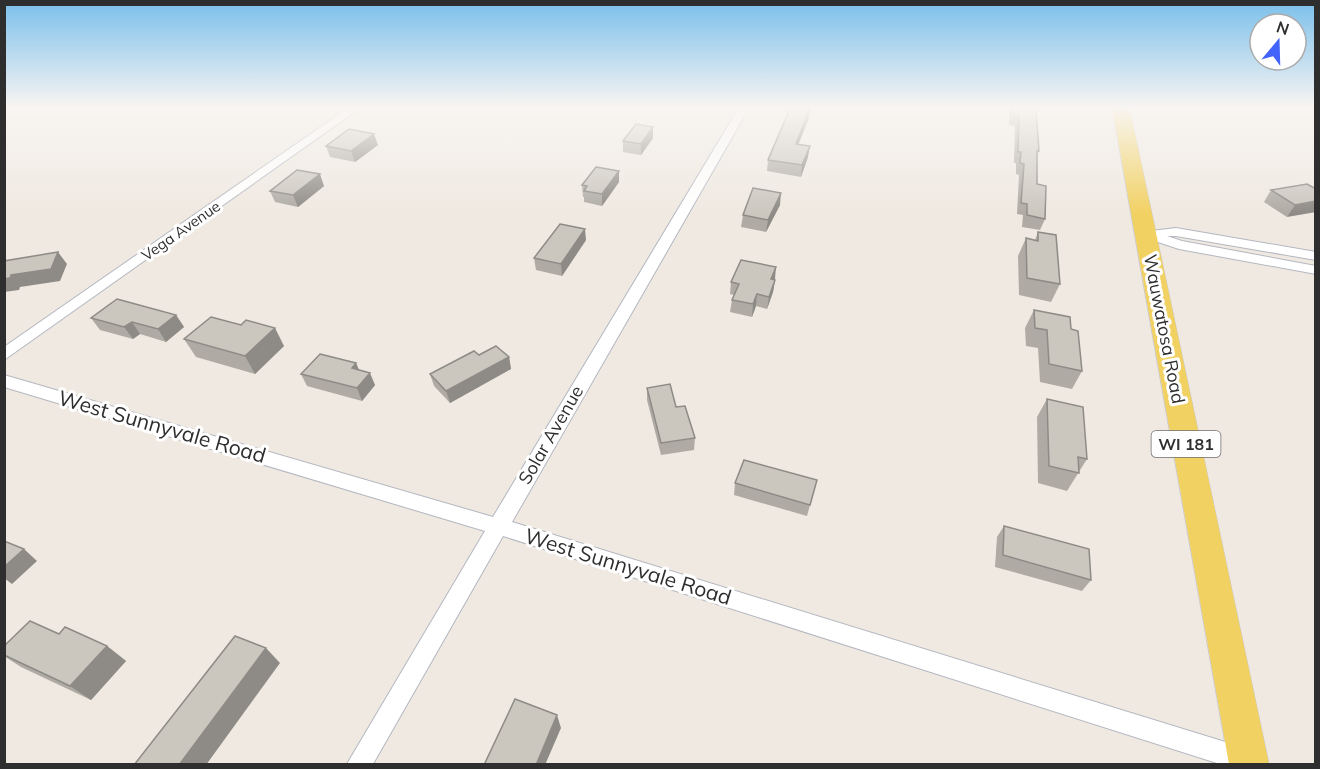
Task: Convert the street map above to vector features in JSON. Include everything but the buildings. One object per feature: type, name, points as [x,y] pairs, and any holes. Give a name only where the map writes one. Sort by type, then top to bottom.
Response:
[{"type":"main road","name":"Wauwatosa Road","points":[[1127,142],[1249,763]]},
{"type":"street","name":"Vega Avenue","points":[[4,355],[307,142]]},
{"type":"street","name":"Solar Avenue","points":[[359,765],[724,142]]},
{"type":"street","points":[[1145,233],[1176,232],[1316,256]]},
{"type":"street","points":[[1145,233],[1179,245],[1316,270]]},
{"type":"street","name":"West Sunnyvale Road","points":[[4,381],[497,526],[1249,763]]}]
